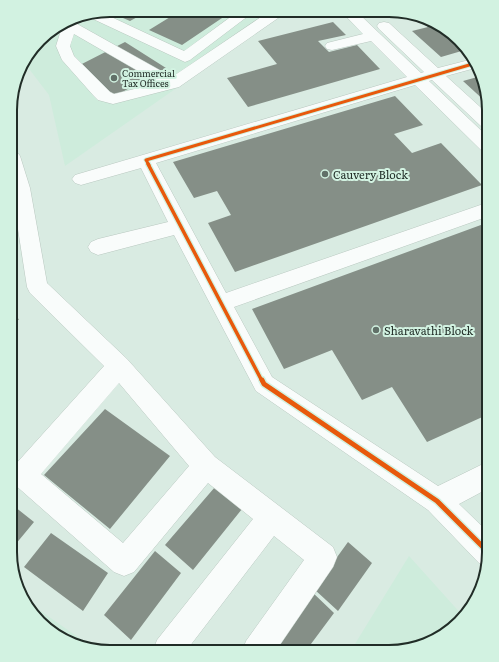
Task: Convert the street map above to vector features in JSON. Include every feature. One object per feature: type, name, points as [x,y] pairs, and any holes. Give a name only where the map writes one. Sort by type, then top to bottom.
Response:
[{"type":"street","points":[[102,18],[185,57],[239,17]]},
{"type":"street","points":[[66,28],[63,46],[67,57],[104,96],[113,99],[173,84],[270,17]]},
{"type":"street","points":[[354,17],[374,36],[482,119]]},
{"type":"street","points":[[374,17],[482,140]]},
{"type":"street","points":[[71,26],[173,84]]},
{"type":"street","points":[[332,46],[374,36]]},
{"type":"street","points":[[81,179],[426,76],[470,65]]},
{"type":"street","points":[[146,160],[264,384],[436,501],[482,546]]},
{"type":"street","points":[[17,175],[21,188],[37,287],[118,366],[206,466],[323,557],[262,645]]},
{"type":"street","points":[[222,303],[482,211]]},
{"type":"street","points":[[98,247],[180,226]]},
{"type":"street","points":[[118,366],[23,475],[124,562],[206,466]]},
{"type":"street","points":[[436,501],[482,478]]},
{"type":"street","points":[[173,645],[272,517]]},
{"type":"shaded area","name":"Commercial Tax Offices","points":[[110,17],[278,17],[65,166],[49,95],[27,67],[36,53],[53,36],[63,29],[80,22]]},
{"type":"shaded area","points":[[409,556],[460,612],[441,629],[425,638],[413,642],[389,645],[354,645]]},
{"type":"shaded area","points":[[36,608],[84,641],[63,633],[49,622]]},
{"type":"building","points":[[121,17],[137,17],[130,21]]},
{"type":"building","points":[[170,17],[224,17],[182,45],[149,30]]},
{"type":"building","points":[[333,22],[346,35],[318,41],[329,52],[357,45],[380,69],[248,107],[227,78],[277,64],[258,41]]},
{"type":"building","points":[[425,24],[441,33],[461,51],[441,57],[412,31],[428,27]]},
{"type":"building","points":[[125,42],[166,68],[115,96],[74,68]]},
{"type":"building","points":[[476,77],[481,97],[463,81]]},
{"type":"building","name":"Cauvery Block","points":[[395,96],[423,125],[394,134],[412,153],[441,143],[482,185],[235,272],[208,223],[231,215],[217,191],[194,198],[173,162]]},
{"type":"building","name":"Sharavathi Block","points":[[482,225],[482,417],[427,442],[392,387],[362,400],[332,350],[284,369],[252,309]]},
{"type":"building","points":[[105,409],[170,456],[110,529],[44,475]]},
{"type":"building","points":[[215,487],[242,509],[193,570],[165,545]]},
{"type":"building","points":[[17,509],[34,522],[17,543]]},
{"type":"building","points":[[51,533],[108,573],[83,611],[24,567]]},
{"type":"building","points":[[348,542],[372,563],[338,611],[314,589]]},
{"type":"building","points":[[155,551],[181,573],[131,640],[104,615]]},
{"type":"building","points":[[311,591],[334,613],[310,645],[281,645],[274,638]]},
{"type":"cycle path","points":[[470,65],[146,160],[264,384],[437,501],[482,546]]},
{"type":"place","name":"Commercial Tax Offices","points":[[114,78]]},
{"type":"place","name":"Cauvery Block","points":[[325,174]]},
{"type":"place","name":"Sharavathi Block","points":[[376,330]]}]
